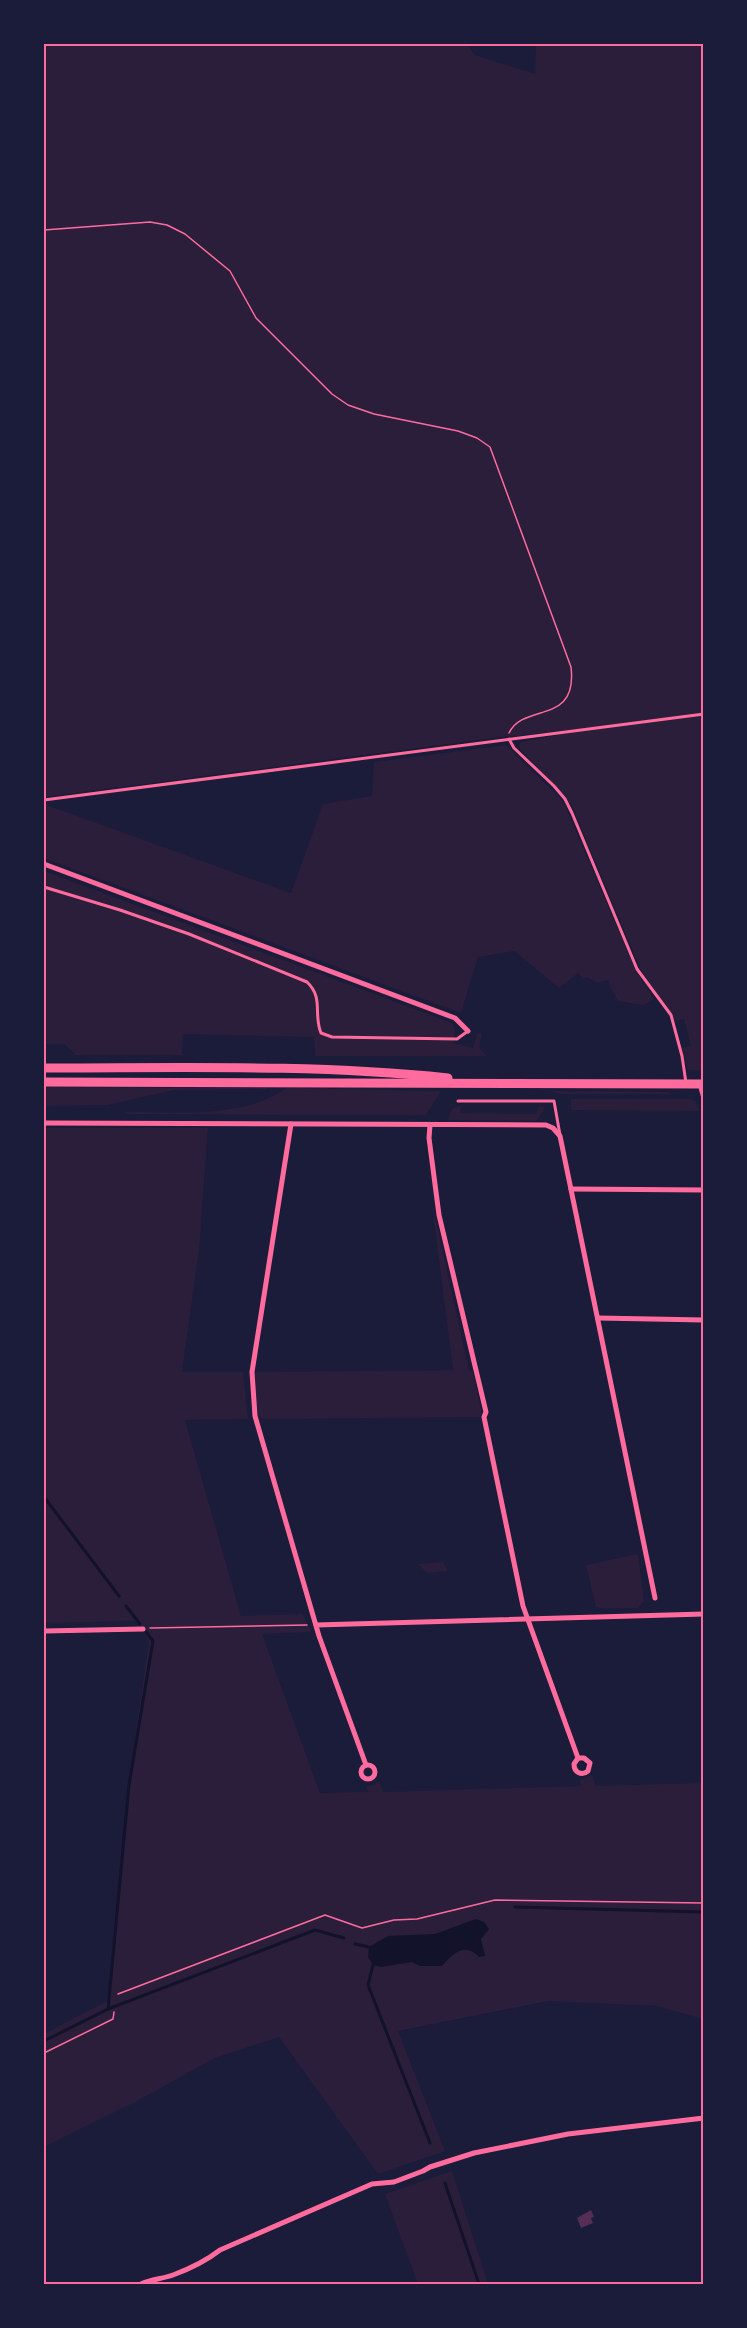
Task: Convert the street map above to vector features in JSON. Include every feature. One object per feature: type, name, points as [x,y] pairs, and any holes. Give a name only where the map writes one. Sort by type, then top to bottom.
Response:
[{"type":"main road","points":[[44,1068],[323,1069],[486,1082]]},
{"type":"main road","points":[[44,1082],[702,1084]]},
{"type":"street","points":[[44,864],[455,1018],[468,1031]]},
{"type":"street","points":[[702,1084],[704,1098]]},
{"type":"street","points":[[44,1123],[546,1125],[557,1131],[561,1136],[655,1598]]},
{"type":"street","points":[[291,1124],[251,1376],[255,1416],[316,1625],[366,1765]]},
{"type":"street","points":[[430,1125],[429,1138],[439,1215],[486,1412],[484,1417],[527,1619],[578,1758]]},
{"type":"street","points":[[571,1189],[704,1190]]},
{"type":"street","points":[[598,1318],[704,1320]]},
{"type":"street","points":[[316,1625],[704,1614]]},
{"type":"street","points":[[44,1631],[143,1629]]},
{"type":"street","points":[[141,2284],[172,2276],[210,2258],[220,2250],[372,2184],[394,2182],[456,2158],[532,2140],[704,2118]]},
{"type":"lane","points":[[44,800],[704,714]]},
{"type":"lane","points":[[509,739],[514,748],[565,799],[573,813],[637,969],[671,1015],[682,1056],[686,1084]]},
{"type":"lane","points":[[44,887],[110,906],[189,934],[307,982],[317,995],[321,1033],[332,1037],[457,1039],[468,1031]]},
{"type":"lane","points":[[458,1101],[554,1101],[561,1136]]},
{"type":"path","points":[[44,230],[150,222],[167,225],[185,234],[230,271],[256,318],[332,394],[348,405],[374,414],[458,431],[477,438],[490,447],[572,667],[573,680],[564,701],[557,707],[513,725],[509,732],[509,739]]},
{"type":"path","points":[[143,1629],[308,1625]]},
{"type":"path","points":[[118,1994],[325,1915],[362,1928],[394,1920],[417,1919],[495,1900],[704,1903]]},
{"type":"path","points":[[44,2053],[113,2019],[114,2012]]},
{"type":"shaded area","points":[[44,44],[467,44],[475,55],[535,74],[536,44],[703,44],[703,1070],[688,1070],[682,1048],[691,1046],[684,1019],[675,1021],[640,968],[571,804],[519,748],[521,742],[602,727],[501,737],[44,797]]},
{"type":"shaded area","points":[[506,745],[563,801],[635,969],[654,999],[643,1005],[618,1001],[610,987],[609,980],[597,983],[587,977],[583,979],[578,973],[559,988],[514,951],[478,957],[461,1013],[44,858],[44,804],[291,893],[323,804],[372,796],[374,762]]},
{"type":"shaded area","points":[[44,871],[452,1023],[455,1029],[453,1043],[473,1048],[478,1033],[482,1034],[479,1048],[487,1056],[315,1056],[314,1037],[183,1034],[182,1055],[76,1055],[64,1044],[44,1044]]},
{"type":"shaded area","points":[[44,1087],[267,1089],[174,1090],[108,1105],[44,1106]]},
{"type":"shaded area","points":[[286,1088],[441,1091],[426,1115],[124,1114],[125,1112],[187,1113],[230,1109],[269,1098]]},
{"type":"shaded area","points":[[550,1091],[669,1092],[669,1094],[561,1094]]},
{"type":"shaded area","points":[[571,1099],[691,1099],[696,1102],[699,1111],[571,1110]]},
{"type":"shaded area","points":[[461,1106],[460,1113],[536,1114],[539,1106],[545,1107],[537,1121],[447,1120],[452,1109]]},
{"type":"shaded area","points":[[44,1128],[208,1128],[199,1250],[182,1372],[243,1372],[248,1419],[185,1420],[241,1616],[303,1614],[311,1632],[262,1634],[320,1793],[368,1792],[366,1786],[374,1785],[379,1781],[383,1792],[581,1786],[580,1780],[592,1775],[596,1786],[703,1783],[703,2019],[656,2006],[548,2001],[398,2031],[445,2151],[378,2174],[279,2037],[215,2058],[139,2100],[44,2147],[44,2034],[107,2001],[128,1786],[149,1642],[137,1621],[44,1623]]},
{"type":"shaded area","points":[[432,1203],[469,1370],[473,1373],[482,1414],[480,1417],[262,1419],[258,1416],[254,1375],[256,1372],[453,1370]]},
{"type":"shaded area","points":[[638,1554],[644,1601],[638,1608],[596,1607],[586,1565]]},
{"type":"shaded area","points":[[443,1562],[448,1571],[427,1573],[418,1564]]},
{"type":"shaded area","points":[[476,1919],[484,1922],[489,1929],[481,1939],[485,1956],[479,1957],[474,1952],[463,1950],[454,1954],[442,1966],[420,1966],[412,1962],[381,1967],[373,1965],[368,1957],[369,1947],[388,1936],[435,1934]]},
{"type":"shaded area","points":[[452,2171],[488,2284],[418,2284],[385,2194]]},
{"type":"building","points":[[591,2210],[594,2217],[591,2218],[593,2223],[581,2228],[577,2218]]},
{"type":"waterway","points":[[44,1497],[119,1596]]},
{"type":"waterway","points":[[126,1606],[140,1624]]},
{"type":"waterway","points":[[108,2009],[129,1785],[153,1641],[146,1632]]},
{"type":"waterway","points":[[515,1907],[704,1912]]},
{"type":"waterway","points":[[44,2041],[108,2009],[315,1930],[344,1938]]},
{"type":"waterway","points":[[355,1944],[369,1947]]},
{"type":"waterway","points":[[373,1965],[368,1985],[430,2143]]},
{"type":"waterway","points":[[445,2183],[479,2284]]}]
